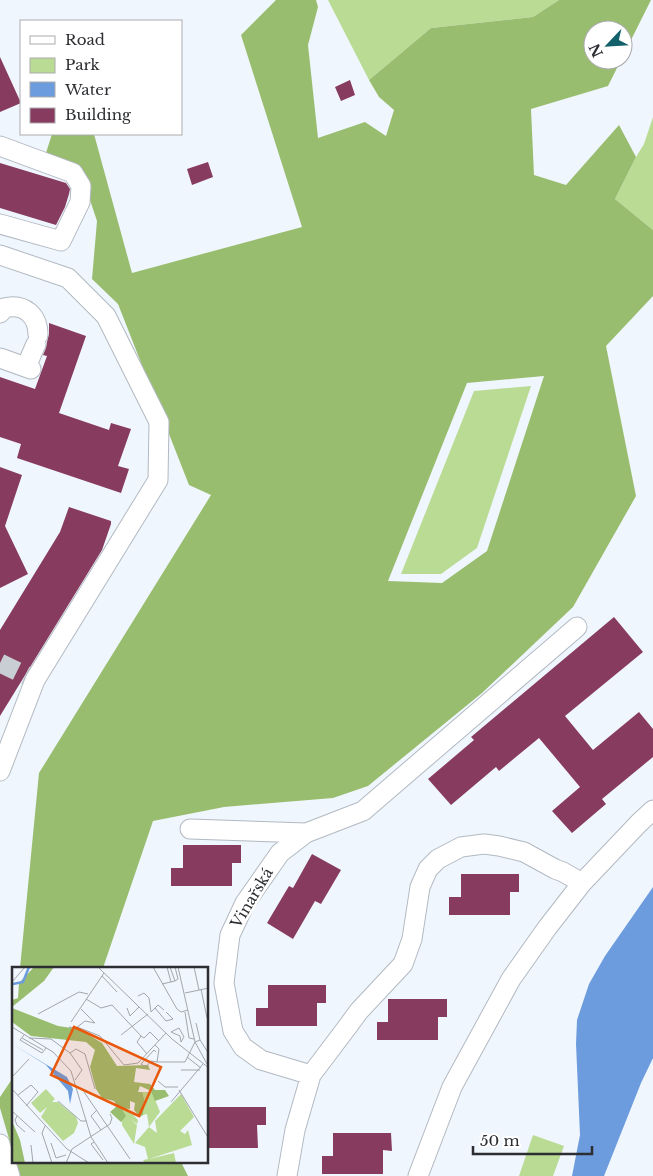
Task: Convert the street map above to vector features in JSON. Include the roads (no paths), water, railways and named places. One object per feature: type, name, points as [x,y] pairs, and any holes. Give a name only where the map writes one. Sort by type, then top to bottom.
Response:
[{"type":"street","points":[[0,146],[73,173],[80,186],[80,202],[61,241],[0,224]]},
{"type":"street","points":[[0,255],[68,278],[106,316],[159,422],[158,480],[35,680],[0,771]]},
{"type":"street","points":[[0,313],[4,308],[13,306],[29,312],[35,319],[38,329],[37,339],[28,368],[0,358]]},
{"type":"street","name":"Vinařská","points":[[311,1075],[261,1060],[243,1048],[232,1031],[224,983],[230,935],[245,903],[280,853],[306,833],[362,811],[577,626]]},
{"type":"street","points":[[418,1176],[452,1087],[511,979],[582,883],[638,823],[653,810]]},
{"type":"street","points":[[190,829],[306,833]]},
{"type":"street","points":[[287,1176],[296,1130],[311,1075],[359,1011],[403,964],[412,939],[420,887],[428,869],[438,859],[461,847],[484,844],[499,846],[524,852],[582,883]]},
{"type":"street","points":[[0,1144],[10,1176]]},
{"type":"water","points":[[653,887],[653,1058],[604,1176],[572,1176],[580,1135],[576,1044],[577,1020],[589,984],[605,956]]},
{"type":"tunnel","points":[[0,663],[35,680]]}]
